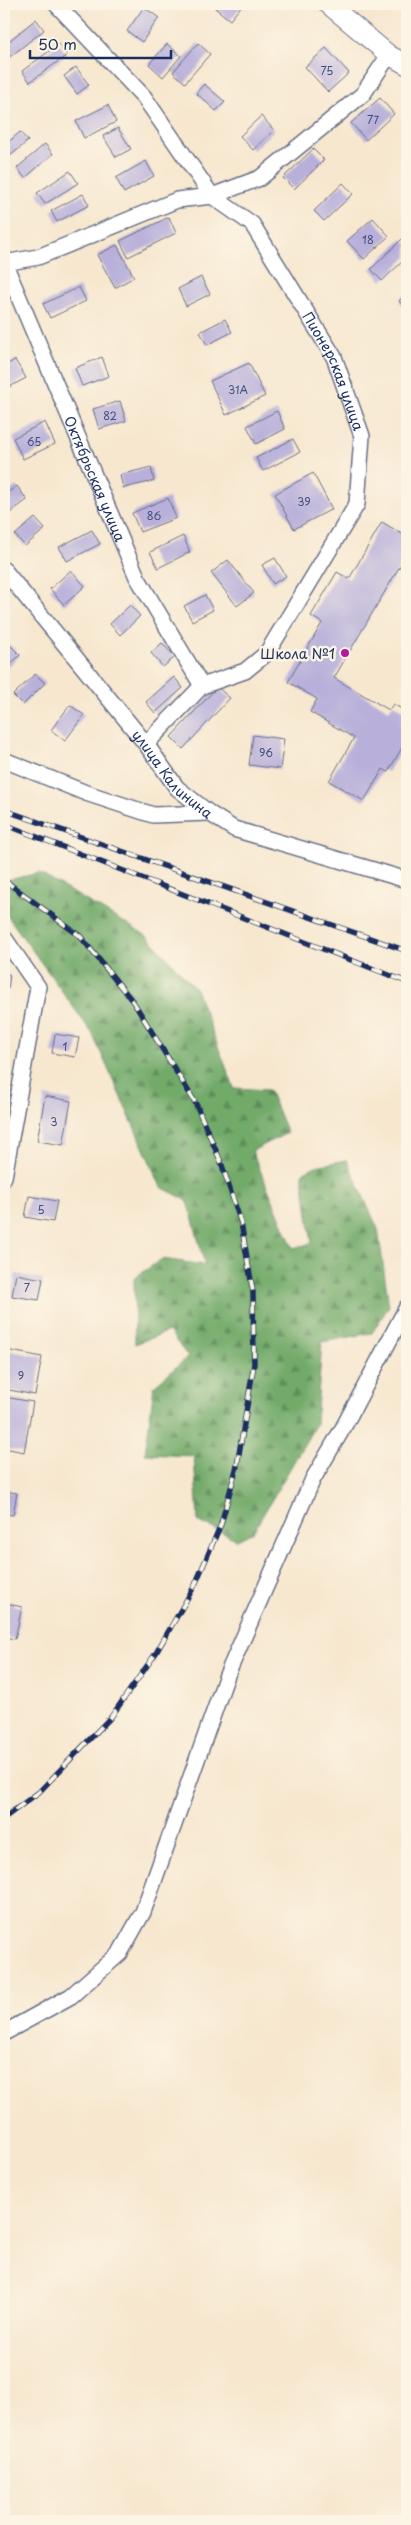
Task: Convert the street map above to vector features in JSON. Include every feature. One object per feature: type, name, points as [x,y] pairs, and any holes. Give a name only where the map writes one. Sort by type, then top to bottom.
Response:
[{"type":"street","name":"Пионерская улица","points":[[56,4],[144,97],[212,196],[252,224],[334,357],[362,436],[356,504],[267,653],[245,672],[202,686],[146,744]]},
{"type":"street","points":[[328,4],[389,55],[407,65]]},
{"type":"street","points":[[4,262],[38,257],[178,200],[212,196],[260,178],[363,94],[389,55]]},
{"type":"street","name":"Октябрьская улица","points":[[4,262],[137,577],[202,686]]},
{"type":"street","name":"улица Калинина","points":[[4,570],[146,744],[177,788],[209,814],[234,829],[407,880]]},
{"type":"street","points":[[4,760],[86,793],[153,815],[209,814]]},
{"type":"street","points":[[4,1177],[38,988],[5,939]]},
{"type":"street","points":[[4,2033],[71,1996],[120,1953],[134,1929],[143,1912],[235,1657],[313,1479],[344,1428],[407,1307]]},
{"type":"green space","points":[[39,873],[147,936],[196,989],[234,1088],[269,1090],[287,1133],[252,1151],[293,1248],[312,1243],[302,1173],[316,1166],[347,1160],[378,1229],[389,1306],[372,1333],[322,1342],[316,1424],[253,1532],[237,1540],[198,1521],[194,1456],[145,1454],[154,1386],[188,1357],[169,1331],[135,1344],[134,1278],[162,1259],[205,1265],[188,1201],[161,1187],[92,1033],[4,911],[4,881]]},
{"type":"building","points":[[218,4],[243,4],[230,20],[215,8]]},
{"type":"building","points":[[144,7],[159,18],[142,42],[127,31]]},
{"type":"building","points":[[36,19],[44,30],[7,59],[4,55],[4,45]]},
{"type":"building","points":[[198,43],[210,54],[185,83],[173,72]]},
{"type":"building","points":[[59,44],[67,55],[30,82],[22,71]]},
{"type":"building","points":[[167,44],[181,56],[163,77],[149,64]]},
{"type":"building","points":[[326,48],[349,73],[328,92],[305,67]]},
{"type":"building","points":[[76,67],[89,85],[77,94],[64,76]]},
{"type":"building","points":[[204,84],[225,102],[216,111],[196,93]]},
{"type":"building","points":[[380,98],[394,114],[366,140],[351,123]]},
{"type":"building","points":[[108,105],[116,122],[84,138],[76,121]]},
{"type":"building","points":[[261,116],[274,130],[253,150],[240,136]]},
{"type":"building","points":[[118,128],[131,149],[116,157],[103,136]]},
{"type":"building","points":[[20,132],[28,141],[9,157],[4,151],[4,146]]},
{"type":"building","points":[[45,144],[53,154],[25,178],[17,168]]},
{"type":"building","points":[[313,149],[324,160],[294,189],[283,178]]},
{"type":"building","points":[[146,161],[154,176],[124,193],[116,178]]},
{"type":"building","points":[[70,171],[78,183],[45,204],[37,193]]},
{"type":"building","points":[[343,183],[353,194],[324,221],[314,211]]},
{"type":"building","points":[[83,194],[89,205],[57,222],[51,211]]},
{"type":"building","points":[[169,217],[176,233],[128,257],[120,241]]},
{"type":"building","points":[[373,218],[389,236],[364,259],[347,241]]},
{"type":"building","points":[[402,239],[407,244],[407,257],[382,281],[371,269]]},
{"type":"building","points":[[117,245],[134,277],[115,288],[97,255]]},
{"type":"building","points":[[201,277],[210,294],[186,306],[178,289]]},
{"type":"building","points":[[79,287],[86,301],[50,318],[43,304]]},
{"type":"building","points":[[407,292],[407,310],[399,301]]},
{"type":"building","points":[[225,319],[232,332],[207,345],[200,332]]},
{"type":"building","points":[[102,357],[109,376],[82,386],[75,368]]},
{"type":"building","points":[[15,360],[26,378],[4,390],[4,366]]},
{"type":"building","points":[[249,363],[265,396],[226,415],[210,381]]},
{"type":"building","points":[[120,401],[126,421],[99,429],[93,409]]},
{"type":"building","points":[[277,411],[285,429],[256,444],[247,426]]},
{"type":"building","points":[[45,422],[55,444],[23,459],[13,438]]},
{"type":"building","points":[[293,439],[300,452],[263,471],[256,458]]},
{"type":"building","points":[[151,467],[154,481],[123,488],[120,475]]},
{"type":"building","points":[[313,473],[332,509],[294,529],[275,494]]},
{"type":"building","points":[[17,486],[27,500],[4,517],[4,495]]},
{"type":"building","points":[[168,498],[176,518],[140,532],[132,513]]},
{"type":"building","points":[[35,518],[45,529],[25,546],[15,535]]},
{"type":"building","points":[[382,522],[407,537],[407,554],[334,678],[389,710],[393,704],[407,712],[407,739],[388,772],[383,769],[364,801],[329,781],[354,738],[310,712],[317,699],[288,682],[322,623],[311,616],[337,572],[349,579]]},
{"type":"building","points":[[92,530],[100,544],[67,561],[59,547]]},
{"type":"building","points":[[183,536],[190,552],[158,568],[150,552]]},
{"type":"building","points":[[275,558],[286,576],[273,584],[262,565]]},
{"type":"building","points":[[228,560],[254,593],[237,606],[211,573]]},
{"type":"building","points":[[71,570],[85,586],[64,605],[50,589]]},
{"type":"building","points":[[205,595],[213,610],[192,621],[184,606]]},
{"type":"building","points":[[130,605],[140,616],[120,635],[110,624]]},
{"type":"building","points":[[162,643],[175,657],[163,667],[151,653]]},
{"type":"building","points":[[10,645],[20,655],[4,671],[4,652]]},
{"type":"building","points":[[35,674],[45,683],[23,705],[13,695]]},
{"type":"building","points":[[174,677],[183,688],[155,713],[146,702]]},
{"type":"building","points":[[217,687],[230,698],[183,749],[171,737]]},
{"type":"building","points":[[70,705],[84,715],[65,741],[51,730]]},
{"type":"building","points":[[253,735],[284,739],[280,769],[249,765]]},
{"type":"building","points":[[4,974],[10,975],[8,989],[4,988]]},
{"type":"building","points":[[55,1034],[79,1038],[75,1057],[52,1053]]},
{"type":"building","points":[[45,1096],[71,1101],[63,1145],[37,1141]]},
{"type":"building","points":[[29,1196],[57,1201],[53,1222],[25,1217]]},
{"type":"building","points":[[16,1274],[43,1279],[39,1300],[12,1296]]},
{"type":"building","points":[[6,1350],[42,1357],[35,1395],[4,1389]]},
{"type":"building","points":[[4,1397],[33,1402],[24,1452],[4,1448]]},
{"type":"building","points":[[4,1491],[17,1493],[13,1515],[4,1514]]},
{"type":"building","points":[[4,1603],[22,1607],[15,1639],[4,1637]]},
{"type":"railway","points":[[4,810],[407,951]]},
{"type":"railway","points":[[4,824],[407,982]]},
{"type":"railway","points":[[4,880],[80,936],[134,1003],[195,1102],[221,1162],[241,1223],[253,1292],[254,1364],[237,1466],[221,1524],[195,1585],[156,1653],[111,1717],[39,1792],[4,1818]]},
{"type":"place","name":"Школа №1","points":[[345,653]]}]
